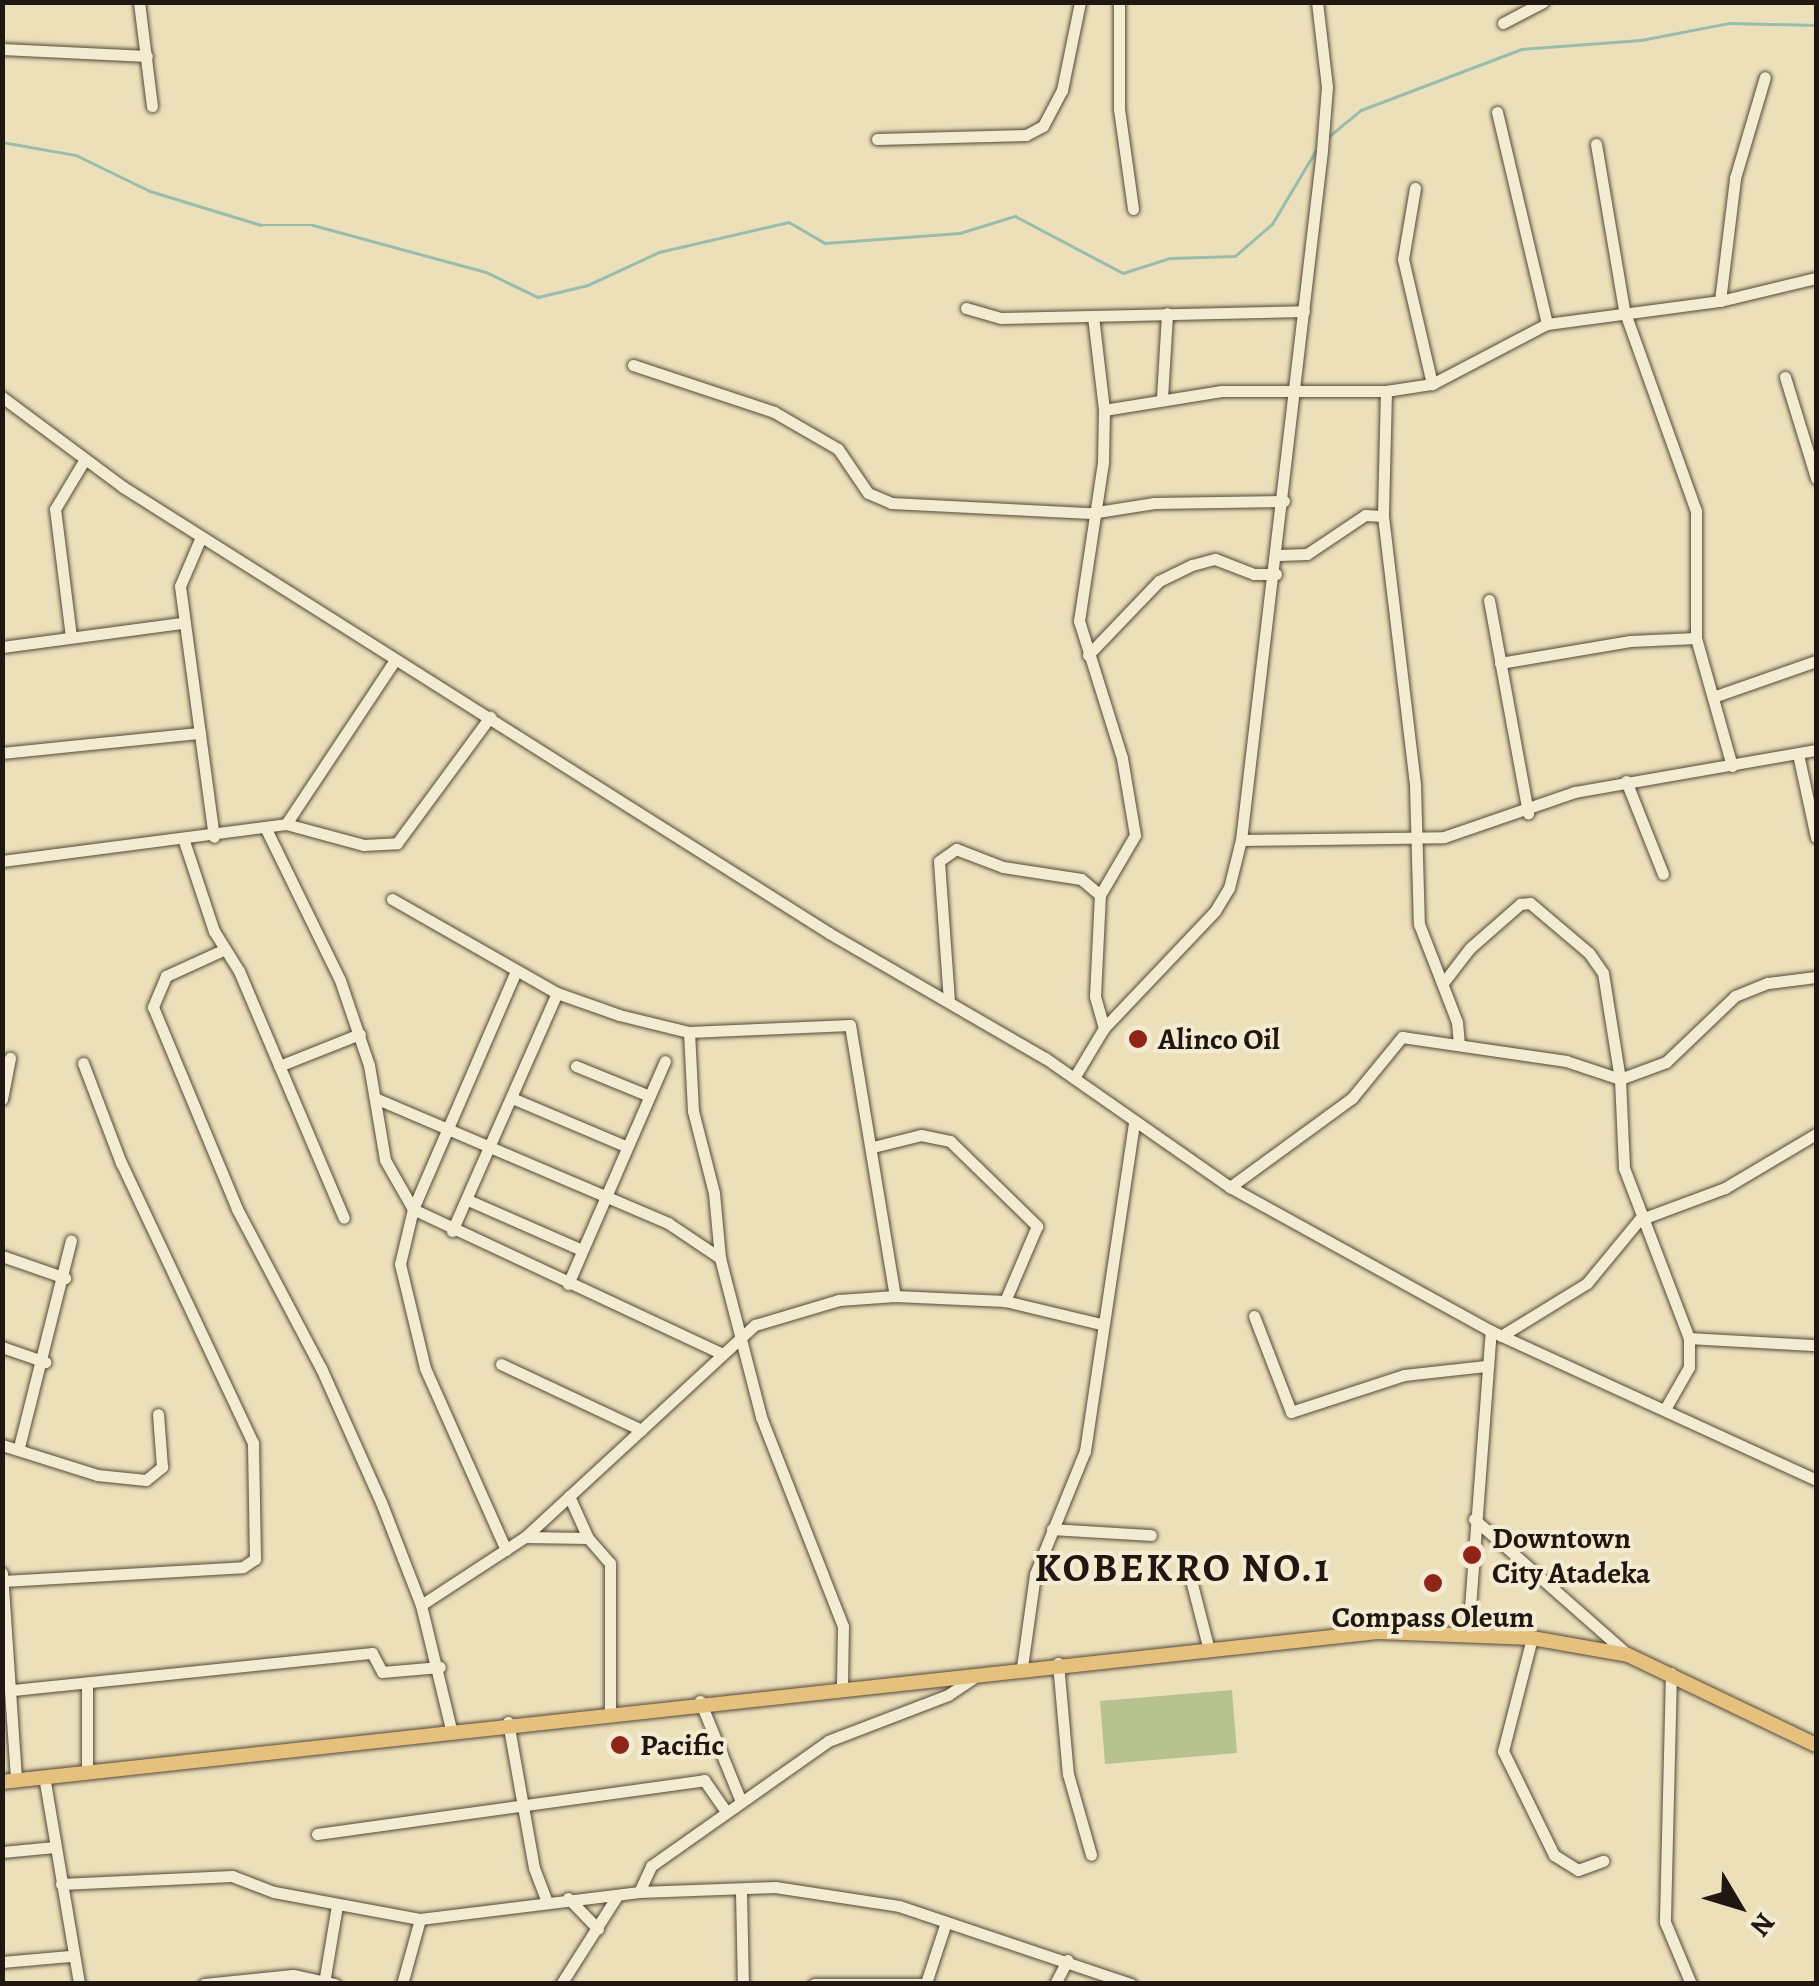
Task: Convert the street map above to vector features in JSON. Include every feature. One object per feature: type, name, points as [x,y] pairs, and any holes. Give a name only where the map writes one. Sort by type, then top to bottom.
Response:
[{"type":"main road","points":[[9,1781],[451,1728],[1208,1646],[1378,1632],[1532,1638],[1628,1655],[1671,1672],[1816,1746]]},
{"type":"street","points":[[139,2],[152,106]]},
{"type":"street","points":[[877,139],[1026,135],[1044,126],[1062,90],[1080,2]]},
{"type":"street","points":[[1119,2],[1119,110],[1133,210]]},
{"type":"street","points":[[1074,1078],[1104,1028],[1215,911],[1230,888],[1241,840],[1279,555],[1322,150],[1327,86],[1318,2]]},
{"type":"street","points":[[1503,23],[1542,2]]},
{"type":"street","points":[[2,49],[148,56]]},
{"type":"street","points":[[1720,301],[1735,178],[1764,77]]},
{"type":"street","points":[[1497,112],[1547,324]]},
{"type":"street","points":[[1596,144],[1624,310],[1696,511],[1696,638],[1732,766]]},
{"type":"street","points":[[1415,188],[1403,259],[1432,384]]},
{"type":"street","points":[[1104,410],[1162,398],[1297,391],[1386,392],[1432,384],[1547,324],[1624,310],[1720,301],[1816,278]]},
{"type":"street","points":[[966,308],[1002,318],[1304,311]]},
{"type":"street","points":[[1162,398],[1167,313]]},
{"type":"street","points":[[1093,316],[1104,410],[1103,462],[1092,513],[1080,621],[1122,758],[1136,835],[1100,895],[1095,996],[1104,1028]]},
{"type":"street","points":[[633,365],[774,412],[838,449],[868,494],[891,503],[1092,513],[1154,502],[1284,501]]},
{"type":"street","points":[[1785,377],[1816,478]]},
{"type":"street","points":[[1386,392],[1383,516],[1417,838],[1419,924],[1443,983],[1458,1045]]},
{"type":"street","points":[[2,397],[84,460],[201,537],[828,933],[1074,1078],[1134,1124],[1230,1186],[1496,1334],[1816,1480]]},
{"type":"street","points":[[71,637],[55,509],[84,460]]},
{"type":"street","points":[[1279,555],[1307,554],[1365,515],[1383,516]]},
{"type":"street","points":[[201,537],[180,586],[214,836]]},
{"type":"street","points":[[1088,655],[1158,581],[1192,565],[1215,558],[1254,574],[1276,574]]},
{"type":"street","points":[[1488,600],[1528,812]]},
{"type":"street","points":[[2,647],[183,623]]},
{"type":"street","points":[[1500,662],[1630,641],[1696,638]]},
{"type":"street","points":[[286,824],[395,660]]},
{"type":"street","points":[[1713,697],[1816,661]]},
{"type":"street","points":[[2,861],[184,841],[286,824],[364,845],[397,843],[490,718]]},
{"type":"street","points":[[2,753],[200,733]]},
{"type":"street","points":[[1241,840],[1417,838],[1528,812],[1575,792],[1816,750]]},
{"type":"street","points":[[1798,754],[1816,837]]},
{"type":"street","points":[[1626,781],[1663,874]]},
{"type":"street","points":[[265,827],[360,1034],[386,1160],[413,1209],[452,1232],[721,1353]]},
{"type":"street","points":[[184,841],[223,950],[279,1066],[344,1218]]},
{"type":"street","points":[[949,1001],[938,860],[956,848],[1002,866],[1081,879],[1100,895]]},
{"type":"street","points":[[392,900],[557,993],[689,1032],[850,1025],[895,1296]]},
{"type":"street","points":[[1443,983],[1520,904],[1542,909],[1603,973],[1620,1079],[1624,1168],[1639,1220],[1689,1338],[1689,1366],[1666,1409]]},
{"type":"street","points":[[223,950],[166,976],[153,1007],[237,1209],[321,1368],[421,1604],[440,1667],[451,1728]]},
{"type":"street","points":[[506,1550],[424,1368],[400,1264],[413,1209],[516,971]]},
{"type":"street","points":[[1230,1186],[1352,1098],[1402,1037],[1566,1061],[1620,1079],[1666,1062],[1735,996],[1768,982],[1816,976]]},
{"type":"street","points":[[452,1232],[557,993]]},
{"type":"street","points":[[689,1032],[692,1110],[714,1192],[720,1258],[762,1417],[842,1626],[842,1686]]},
{"type":"street","points":[[279,1066],[360,1034]]},
{"type":"street","points":[[2,1100],[10,1058]]},
{"type":"street","points":[[568,1284],[646,1095],[665,1061]]},
{"type":"street","points":[[3,1581],[243,1567],[255,1558],[253,1443],[122,1162],[82,1063]]},
{"type":"street","points":[[576,1066],[646,1095]]},
{"type":"street","points":[[374,1098],[491,1146],[603,1200],[668,1223],[720,1258]]},
{"type":"street","points":[[512,1098],[626,1146]]},
{"type":"street","points":[[1022,1668],[1035,1574],[1084,1451],[1134,1124]]},
{"type":"street","points":[[1468,1634],[1486,1366],[1496,1334],[1587,1283],[1639,1220],[1725,1188],[1816,1134]]},
{"type":"street","points":[[873,1147],[922,1135],[950,1141],[1037,1226],[1005,1301]]},
{"type":"street","points":[[468,1200],[582,1250]]},
{"type":"street","points":[[19,1447],[45,1362],[71,1240]]},
{"type":"street","points":[[2,1256],[65,1278]]},
{"type":"street","points":[[421,1604],[526,1538],[754,1325],[839,1300],[895,1296],[1005,1301],[1101,1324]]},
{"type":"street","points":[[1254,1316],[1290,1412],[1404,1375],[1486,1366]]},
{"type":"street","points":[[1689,1338],[1816,1344]]},
{"type":"street","points":[[2,1347],[45,1362]]},
{"type":"street","points":[[501,1364],[641,1430]]},
{"type":"street","points":[[2,1445],[19,1447],[98,1474],[146,1480],[162,1467],[158,1414]]},
{"type":"street","points":[[569,1496],[588,1538],[610,1564],[610,1711]]},
{"type":"street","points":[[1474,1519],[1628,1655]]},
{"type":"street","points":[[1052,1529],[1152,1535]]},
{"type":"street","points":[[526,1538],[588,1538]]},
{"type":"street","points":[[2,1573],[13,1690],[9,1781]]},
{"type":"street","points":[[1190,1580],[1208,1646]]},
{"type":"street","points":[[1532,1638],[1504,1729],[1504,1750],[1554,1855],[1578,1870],[1603,1861]]},
{"type":"street","points":[[13,1690],[372,1653],[382,1672],[440,1667]]},
{"type":"street","points":[[1058,1664],[1068,1774],[1090,1855]]},
{"type":"street","points":[[639,1892],[651,1866],[740,1799],[828,1741],[948,1695],[983,1672]]},
{"type":"street","points":[[1671,1672],[1665,1922],[1690,1984]]},
{"type":"street","points":[[87,1685],[88,1770]]},
{"type":"street","points":[[700,1701],[740,1799]]},
{"type":"street","points":[[508,1722],[522,1808],[548,1902]]},
{"type":"street","points":[[44,1776],[70,1956],[80,1984]]},
{"type":"street","points":[[317,1834],[704,1780],[725,1810]]},
{"type":"street","points":[[2,1852],[56,1847]]},
{"type":"street","points":[[61,1884],[232,1876],[337,1905],[420,1919],[568,1898],[639,1892],[742,1892],[775,1887],[862,1897],[1067,1960],[1106,1979],[1131,1984]]},
{"type":"street","points":[[742,1892],[743,1984]]},
{"type":"street","points":[[561,1984],[617,1896]]},
{"type":"street","points":[[568,1898],[598,1928]]},
{"type":"street","points":[[204,1984],[330,1980],[337,1905]]},
{"type":"street","points":[[402,1984],[420,1919]]},
{"type":"street","points":[[814,1984],[927,1983],[946,1922]]},
{"type":"street","points":[[2,1962],[70,1956]]},
{"type":"street","points":[[1055,1984],[1067,1960]]},
{"type":"green space","points":[[1232,1690],[1237,1753],[1105,1764],[1100,1701]]},
{"type":"waterway","points":[[1327,138],[1361,110],[1522,49],[1641,40],[1729,23],[1816,25]]},
{"type":"waterway","points":[[2,142],[76,155],[150,191],[261,225],[313,225],[486,272],[538,297],[588,285],[659,252],[789,222],[825,243],[960,233],[1015,216],[1123,273],[1170,258],[1235,256],[1272,224],[1315,152]]},
{"type":"place","name":"Alinco Oil","points":[[1138,1039]]},
{"type":"place","name":"Downtown City Atadeka","points":[[1472,1555]]},
{"type":"place","name":"Compass Oleum","points":[[1433,1583]]},
{"type":"place","name":"Pacific","points":[[620,1745]]},
{"type":"district","name":"KOBEKRO NO.1","points":[[1183,1568]]}]
